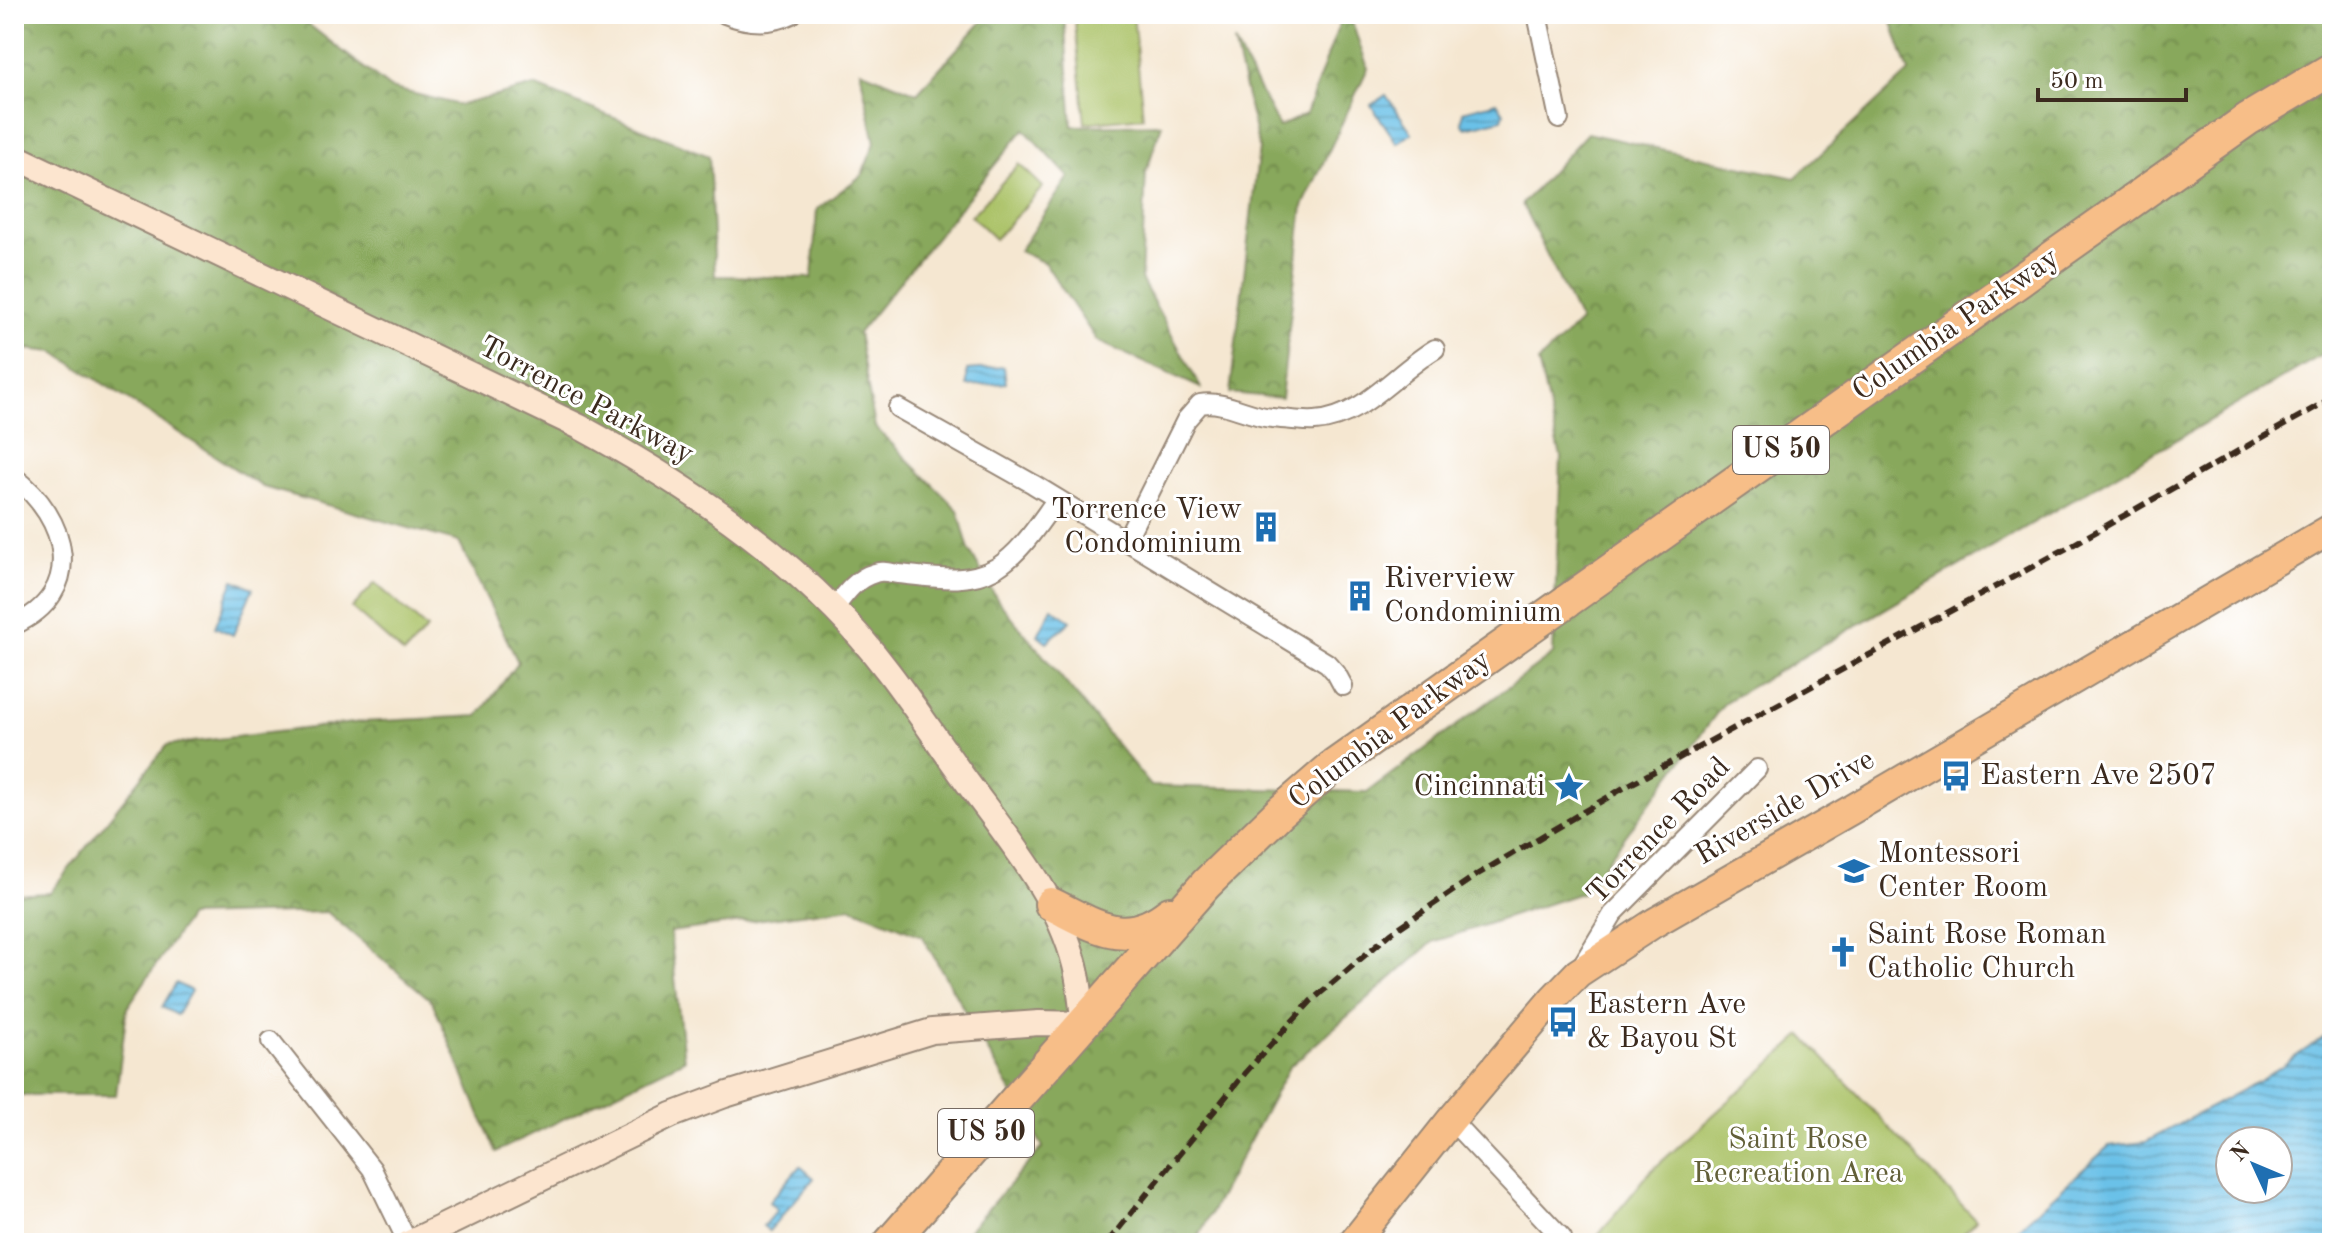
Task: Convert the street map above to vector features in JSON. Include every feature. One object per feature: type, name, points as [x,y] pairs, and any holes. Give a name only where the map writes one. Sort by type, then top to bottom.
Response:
[{"type":"highway","name":"Columbia Parkway","points":[[890,1243],[1206,884],[1331,768],[2248,119],[2332,69]]},
{"type":"highway","points":[[1051,904],[1110,931],[1132,934],[1158,922],[1206,884]]},
{"type":"main road","name":"Riverside Drive","points":[[1353,1243],[1451,1120],[1578,973],[1654,923],[2332,528]]},
{"type":"street","points":[[725,14],[753,22],[772,21],[792,14]]},
{"type":"street","points":[[1537,14],[1559,119]]},
{"type":"street","name":"Torrence Parkway","points":[[14,156],[594,434],[709,504],[773,555],[834,609],[873,652],[1011,843],[1051,904],[1075,965],[1084,1024]]},
{"type":"street","points":[[1125,542],[1186,420],[1200,404],[1221,404],[1266,417],[1315,421],[1334,418],[1354,411],[1418,358],[1435,349]]},
{"type":"street","points":[[898,408],[1057,499],[1327,663],[1343,686]]},
{"type":"street","points":[[14,477],[29,488],[47,509],[64,552],[62,568],[50,596],[38,610],[14,625]]},
{"type":"street","points":[[834,609],[862,578],[878,571],[961,579],[996,567],[1014,554],[1057,499]]},
{"type":"street","name":"Torrence Road","points":[[1578,973],[1613,914],[1757,769]]},
{"type":"street","points":[[271,1041],[367,1160],[408,1243],[672,1115],[725,1095],[932,1031],[1039,1023],[1084,1024]]},
{"type":"street","points":[[1451,1120],[1562,1238]]},
{"type":"green space","points":[[14,14],[254,14],[304,21],[390,88],[460,105],[535,86],[709,156],[715,276],[812,278],[817,209],[862,175],[875,143],[860,70],[917,93],[989,14],[1064,14],[1072,126],[1162,124],[1146,172],[1141,279],[1201,388],[1097,341],[1045,263],[1019,251],[1069,177],[1024,129],[858,333],[875,427],[958,510],[969,550],[998,601],[1151,786],[1367,792],[1553,654],[1561,457],[1538,362],[1580,322],[1522,204],[1587,133],[1795,178],[1909,72],[1889,14],[2332,14],[2332,349],[1725,702],[1584,892],[1433,942],[1289,1067],[1195,1243],[957,1243],[1043,1147],[922,936],[851,907],[670,932],[684,1060],[496,1152],[432,1001],[327,912],[189,916],[127,1008],[116,1095],[14,1095],[14,895],[50,893],[167,745],[361,722],[478,716],[518,662],[459,542],[263,487],[54,352],[14,348]]},
{"type":"green space","points":[[1074,14],[1133,14],[1143,117],[1085,123]]},
{"type":"green space","points":[[1343,14],[1349,14],[1368,68],[1303,206],[1281,398],[1230,393],[1259,148],[1234,42],[1279,127],[1306,114]]},
{"type":"green space","points":[[1019,164],[1043,187],[995,239],[971,216]]},
{"type":"green space","points":[[375,583],[427,629],[404,654],[352,608]]},
{"type":"green space","name":"Saint Rose Recreation Area","points":[[1802,1035],[1976,1220],[1955,1243],[1592,1243],[1650,1172]]},
{"type":"water","points":[[1386,95],[1412,133],[1397,143],[1371,105]]},
{"type":"water","points":[[1497,102],[1504,113],[1502,119],[1466,128],[1462,124],[1463,111]]},
{"type":"water","points":[[1004,367],[1006,383],[967,386],[967,370]]},
{"type":"water","points":[[234,580],[253,588],[233,635],[215,627]]},
{"type":"water","points":[[1052,608],[1071,621],[1047,642],[1038,635]]},
{"type":"water","points":[[176,983],[191,991],[177,1015],[162,1007]]},
{"type":"water","points":[[2332,1032],[2332,1243],[2002,1243],[2109,1146],[2146,1142],[2261,1080]]},
{"type":"water","points":[[800,1166],[814,1178],[769,1231],[763,1226],[777,1210],[769,1202]]},
{"type":"railway","points":[[1107,1243],[1245,1073],[1311,1001],[1391,933],[1478,874],[1627,786],[2067,548],[2332,398]]},
{"type":"place","name":"Torrence View Condominium","points":[[1266,527]]},
{"type":"place","name":"Riverview Condominium","points":[[1360,596]]},
{"type":"place","name":"Eastern Ave 2507","points":[[1956,776]]},
{"type":"place","name":"Cincinnati","points":[[1569,787]]},
{"type":"place","name":"Montessori Center Room","points":[[1854,871]]},
{"type":"place","name":"Saint Rose Roman Catholic Church","points":[[1843,952]]},
{"type":"place","name":"Eastern Ave & Bayou St","points":[[1563,1022]]}]
